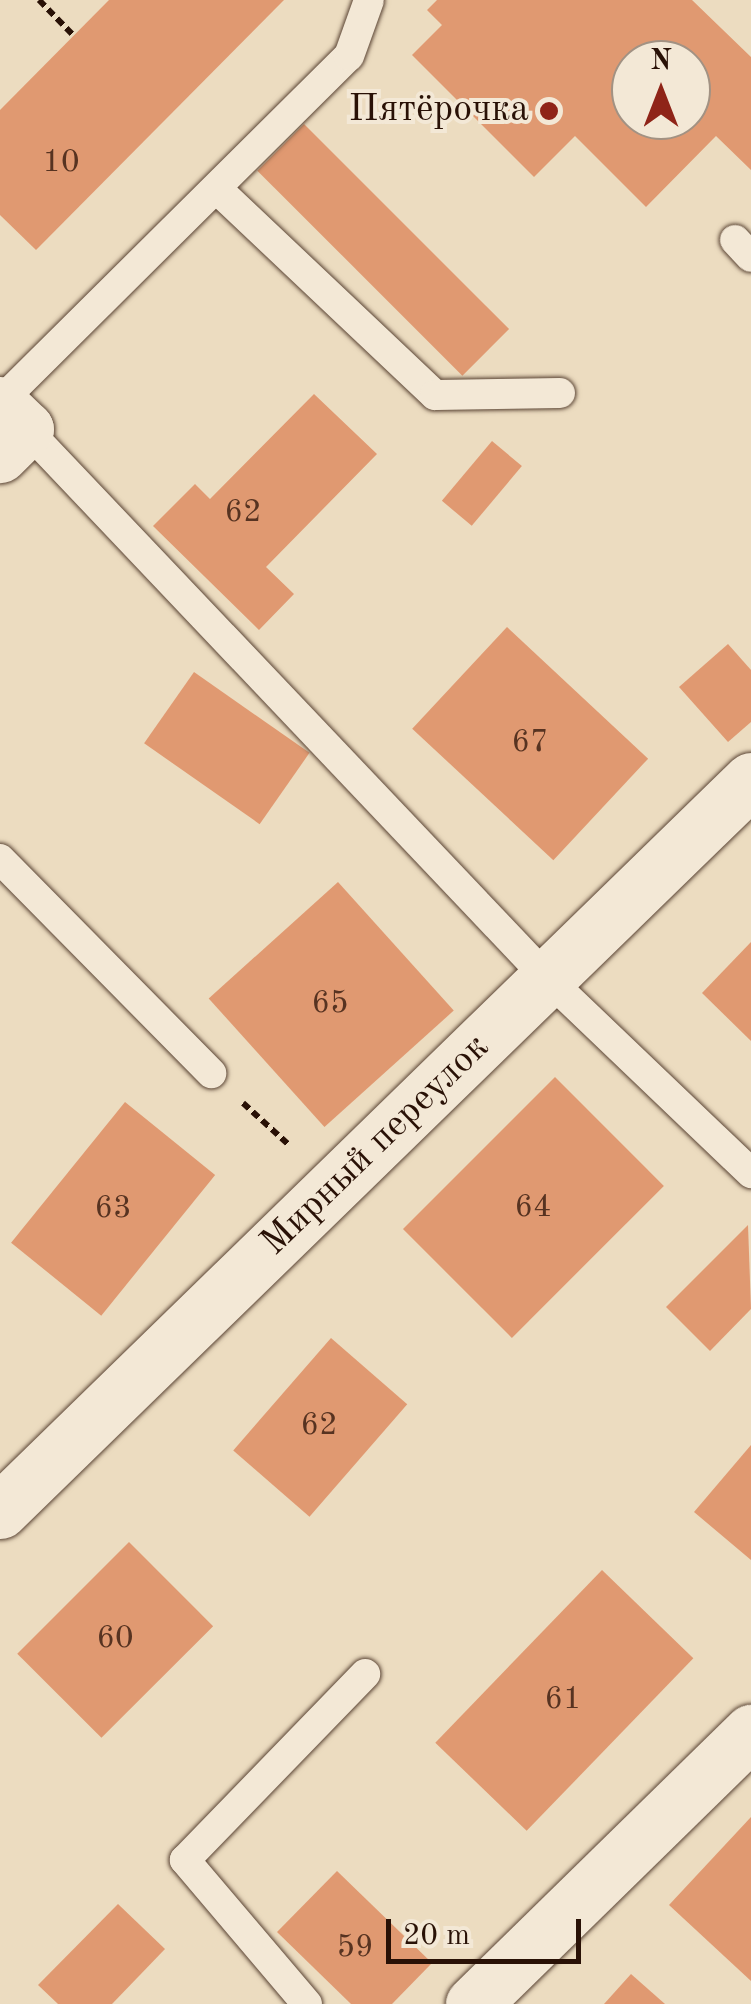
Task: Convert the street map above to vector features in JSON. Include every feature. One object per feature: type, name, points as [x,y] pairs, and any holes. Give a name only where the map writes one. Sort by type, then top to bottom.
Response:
[{"type":"street","name":"Мирный переулок","points":[[0,1511],[751,780]]},
{"type":"street","points":[[473,2004],[751,1732]]},
{"type":"lane","points":[[369,0],[349,56],[218,189],[6,423],[548,979],[751,1172]]},
{"type":"lane","points":[[218,189],[435,395],[560,392]]},
{"type":"lane","points":[[0,859],[211,1073]]},
{"type":"lane","points":[[308,2004],[185,1860],[365,1674]]},
{"type":"path","points":[[39,0],[74,36]]},
{"type":"path","points":[[211,1073],[334,1187]]},
{"type":"building","points":[[109,0],[284,0],[36,250],[0,215],[0,110]]},
{"type":"building","name":"Пятёрочка","points":[[437,0],[692,0],[751,57],[751,170],[716,136],[646,207],[575,136],[534,177],[412,55],[442,25],[427,10]]},
{"type":"building","points":[[304,124],[509,329],[462,376],[257,171]]},
{"type":"building","points":[[314,394],[377,454],[266,567],[294,594],[259,630],[153,526],[195,484],[210,499]]},
{"type":"building","points":[[492,441],[522,466],[472,526],[442,501]]},
{"type":"building","points":[[507,627],[648,759],[553,860],[412,729]]},
{"type":"building","points":[[728,644],[751,670],[751,722],[728,742],[679,687]]},
{"type":"building","points":[[194,672],[310,753],[260,824],[144,743]]},
{"type":"building","points":[[338,882],[454,1011],[324,1127],[209,998]]},
{"type":"building","points":[[751,942],[751,1041],[702,993]]},
{"type":"building","points":[[555,1077],[664,1186],[512,1338],[403,1229]]},
{"type":"building","points":[[125,1102],[215,1175],[101,1316],[11,1243]]},
{"type":"building","points":[[748,1225],[751,1309],[710,1351],[666,1307]]},
{"type":"building","points":[[331,1338],[407,1404],[309,1517],[233,1450]]},
{"type":"building","points":[[751,1445],[751,1560],[694,1512]]},
{"type":"building","points":[[129,1542],[213,1626],[101,1738],[17,1654]]},
{"type":"building","points":[[602,1570],[693,1658],[527,1831],[435,1743]]},
{"type":"building","points":[[751,1817],[751,1981],[669,1905]]},
{"type":"building","points":[[337,1871],[432,1963],[392,2004],[351,2004],[277,1932]]},
{"type":"building","points":[[118,1904],[165,1949],[112,2004],[58,2004],[38,1985]]},
{"type":"building","points":[[631,1974],[665,2004],[604,2004]]},
{"type":"place","name":"Пятёрочка","points":[[549,111]]}]
